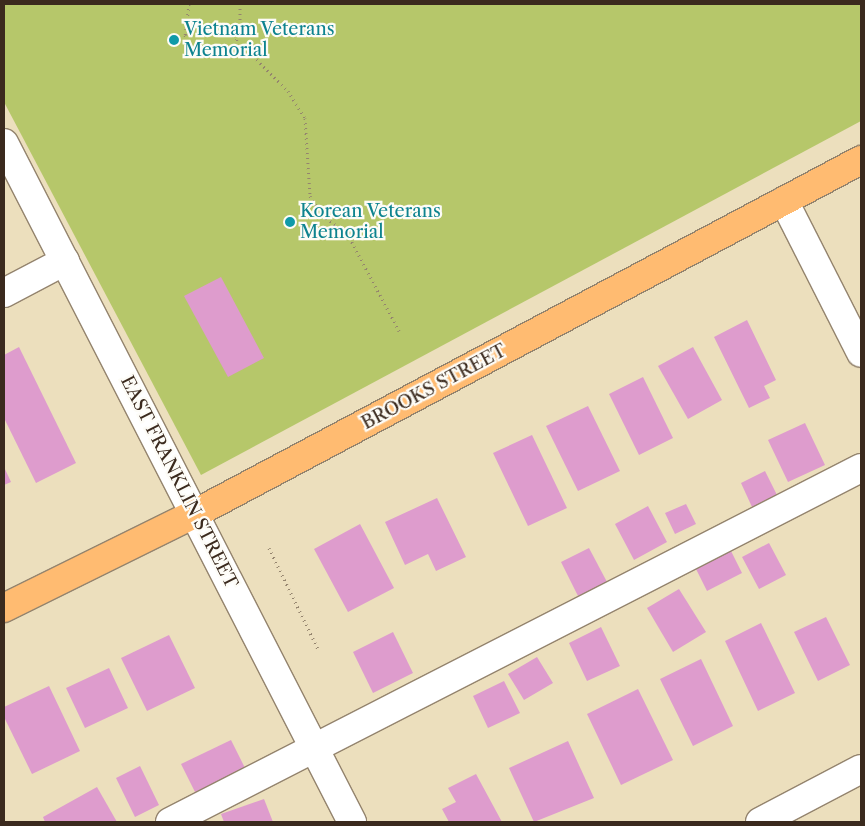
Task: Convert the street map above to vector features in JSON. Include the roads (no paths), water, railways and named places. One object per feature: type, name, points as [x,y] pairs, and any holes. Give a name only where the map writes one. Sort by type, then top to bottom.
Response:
[{"type":"highway","name":"BROOKS STREET","points":[[4,608],[196,513],[861,160]]},
{"type":"street","name":"EAST FRANKLIN STREET","points":[[4,143],[196,513],[352,822]]},
{"type":"street","points":[[784,201],[861,353]]},
{"type":"street","points":[[4,293],[65,261]]},
{"type":"street","points":[[170,822],[314,746],[861,468]]},
{"type":"street","points":[[760,822],[861,770]]},
{"type":"place","name":"Vietnam Veterans Memorial","points":[[174,40]]},
{"type":"place","name":"Korean Veterans Memorial","points":[[290,222]]}]
